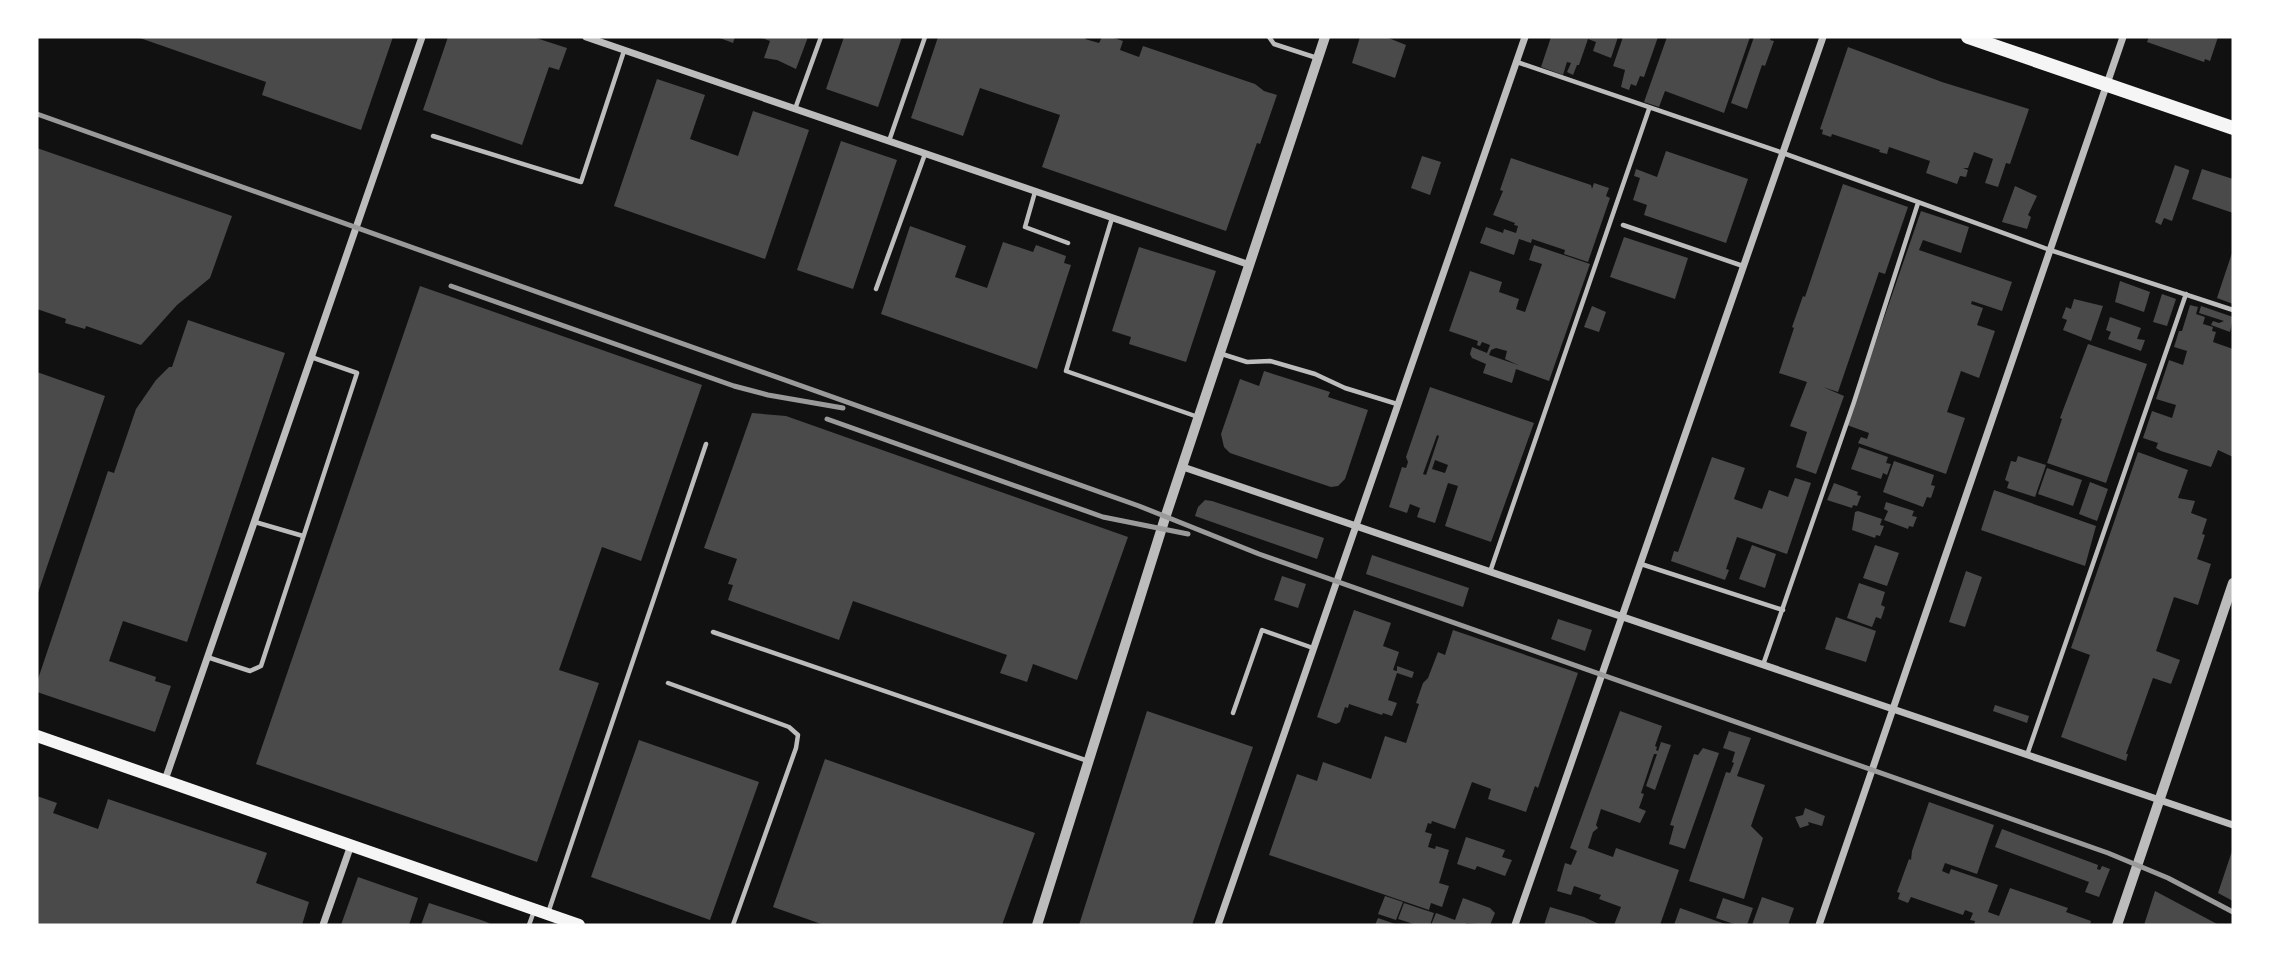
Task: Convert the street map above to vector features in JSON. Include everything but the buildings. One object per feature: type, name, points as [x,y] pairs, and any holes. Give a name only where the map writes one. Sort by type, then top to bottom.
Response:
[{"type":"main road","points":[[1968,37],[2233,128]]},
{"type":"main road","points":[[37,736],[579,925]]},
{"type":"street","points":[[165,780],[422,37]]},
{"type":"street","points":[[586,37],[1250,265]]},
{"type":"street","points":[[1037,925],[1183,467],[1325,37]]},
{"type":"street","points":[[1218,925],[1525,37]]},
{"type":"street","points":[[1515,925],[1823,37]]},
{"type":"street","points":[[1819,925],[2123,37]]},
{"type":"street","points":[[1183,467],[2233,825]]},
{"type":"street","points":[[2117,925],[2233,583]]},
{"type":"street","points":[[323,925],[351,845]]},
{"type":"lane","points":[[795,108],[821,37]]},
{"type":"lane","points":[[888,141],[925,37]]},
{"type":"lane","points":[[1269,37],[1274,44],[1318,59]]},
{"type":"lane","points":[[433,136],[582,182],[624,50]]},
{"type":"lane","points":[[1516,62],[1783,153],[2050,250],[2233,310]]},
{"type":"lane","points":[[1490,572],[1649,109]]},
{"type":"lane","points":[[876,289],[925,153]]},
{"type":"lane","points":[[1036,191],[1024,227],[1068,243]]},
{"type":"lane","points":[[1763,665],[1919,203]]},
{"type":"lane","points":[[1112,217],[1066,371],[1200,417]]},
{"type":"lane","points":[[1623,225],[1744,267]]},
{"type":"lane","points":[[2027,755],[2186,294]]},
{"type":"lane","points":[[1221,354],[1247,362],[1270,361],[1315,374],[1345,388],[1398,405]]},
{"type":"lane","points":[[208,657],[250,671],[261,666],[357,373],[311,357]]},
{"type":"lane","points":[[529,925],[541,912],[706,444]]},
{"type":"lane","points":[[254,522],[303,536]]},
{"type":"lane","points":[[1640,564],[1783,610]]},
{"type":"lane","points":[[1233,713],[1262,630],[1314,648]]},
{"type":"lane","points":[[713,632],[1089,762]]},
{"type":"lane","points":[[667,683],[789,727],[798,735],[796,748],[733,925]]},
{"type":"railway","points":[[37,114],[1139,506],[1259,554],[2108,853],[2168,878],[2233,912]]},
{"type":"railway","points":[[451,286],[734,386],[843,408]]},
{"type":"railway","points":[[827,419],[1103,517],[1188,534]]}]
